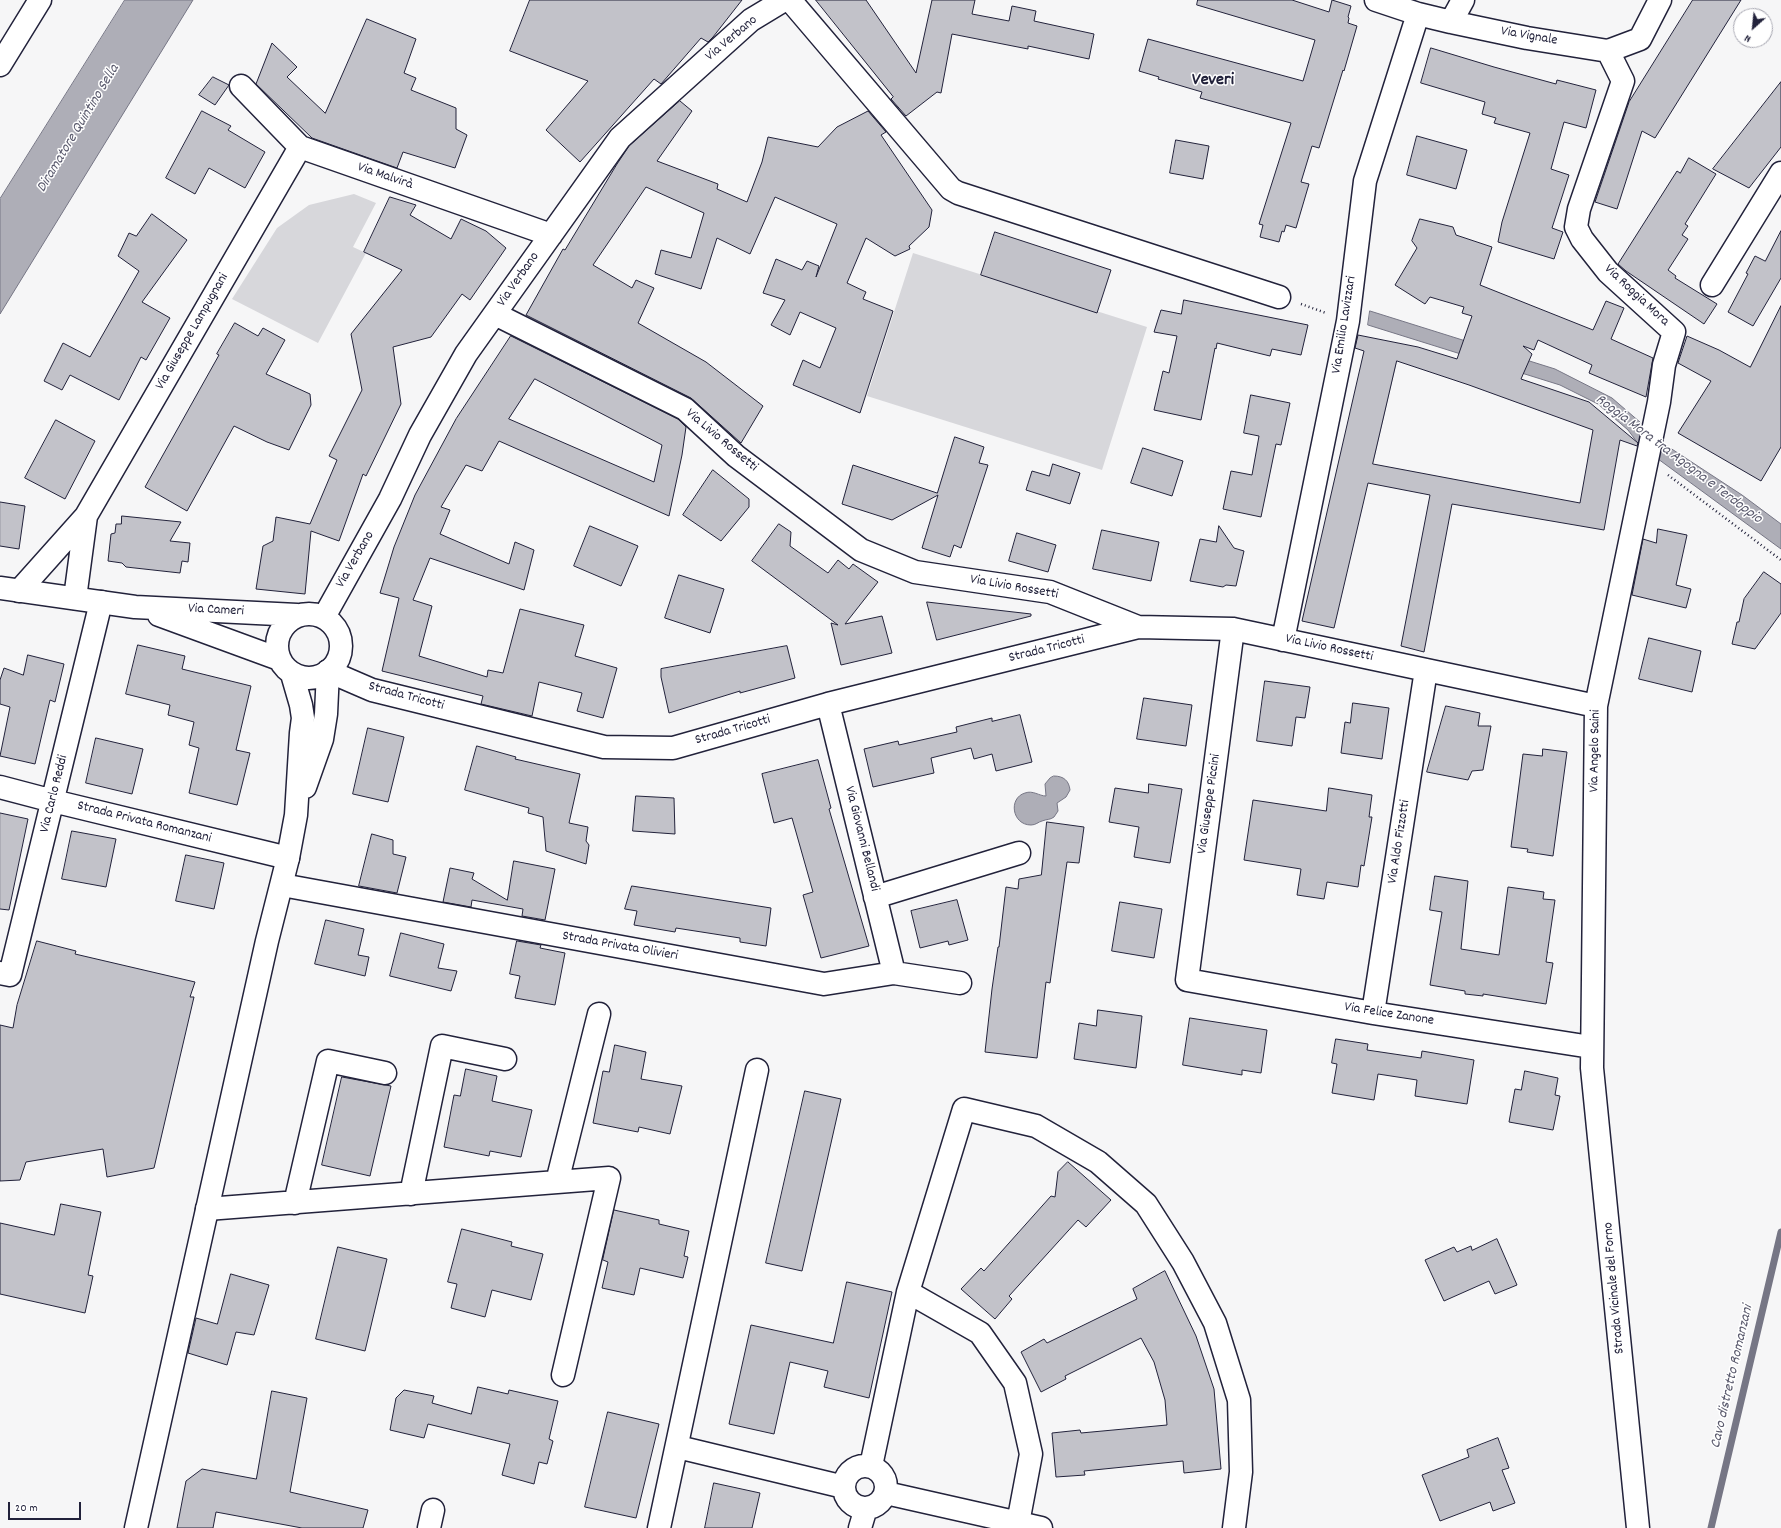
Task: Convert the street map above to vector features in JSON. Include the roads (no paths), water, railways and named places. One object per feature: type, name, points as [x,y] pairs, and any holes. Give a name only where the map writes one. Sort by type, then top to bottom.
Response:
[{"type":"street","points":[[0,64],[40,0]]},
{"type":"street","name":"Via Verbano","points":[[324,617],[390,500],[420,434],[466,354],[620,138],[751,20],[784,0]]},
{"type":"street","points":[[790,0],[946,183],[958,193],[1279,297]]},
{"type":"street","name":"Via Vignale","points":[[1376,0],[1418,14],[1451,22],[1527,38],[1608,51],[1640,39],[1660,0]]},
{"type":"street","points":[[1451,22],[1463,0]]},
{"type":"street","name":"Via Emilio Lavizzari","points":[[1283,640],[1348,321],[1365,181],[1418,14]]},
{"type":"street","name":"Via Roggia Mora","points":[[1608,51],[1623,81],[1578,210],[1576,227],[1582,239],[1608,272],[1674,332],[1664,365],[1655,421],[1647,458]]},
{"type":"street","name":"Via Malvirà","points":[[241,86],[300,147],[551,235]]},
{"type":"street","name":"Via Giuseppe Lampugnani","points":[[10,590],[86,516],[300,147]]},
{"type":"street","points":[[1712,286],[1781,173]]},
{"type":"street","name":"Via Livio Rossetti","points":[[495,314],[685,409],[736,456],[861,550],[915,572],[1050,592],[1138,627],[1233,629],[1596,706]]},
{"type":"street","name":"Via Angelo Saini","points":[[1591,1047],[1596,706],[1647,458]]},
{"type":"street","name":"Via Giuseppe Lampugnani","points":[[75,598],[86,516]]},
{"type":"street","name":"Via Cameri","points":[[10,590],[135,607],[297,615],[315,614],[324,617]]},
{"type":"street","name":"Via Carlo Reddi","points":[[0,972],[10,975],[101,602]]},
{"type":"street","name":"Via Cameri","points":[[135,607],[285,667],[302,678],[322,676],[328,671]]},
{"type":"street","points":[[136,1528],[266,941],[282,885],[296,815],[303,718],[301,705],[276,642],[278,633],[283,626],[297,615]]},
{"type":"street","points":[[296,815],[322,739],[326,714],[328,671],[338,661],[341,651],[341,640],[337,631],[331,622],[324,617]]},
{"type":"street","name":"Strada Tricotti","points":[[328,671],[372,690],[604,747],[673,748],[828,704],[1138,627]]},
{"type":"street","name":"Via Giuseppe Piccini","points":[[1187,980],[1233,629]]},
{"type":"street","name":"Via Aldo Fizzotti","points":[[1373,1013],[1426,670]]},
{"type":"street","name":"Via Giovanni Bellandi","points":[[828,704],[894,973]]},
{"type":"street","name":"Strada Privata Romanzani","points":[[0,787],[288,858]]},
{"type":"street","points":[[875,897],[1019,853]]},
{"type":"street","name":"Strada Privata Olivieri","points":[[282,885],[824,984],[894,973],[960,983]]},
{"type":"street","name":"Via Felice Zanone","points":[[1187,980],[1373,1013],[1591,1047]]},
{"type":"street","points":[[557,1182],[599,1014]]},
{"type":"street","points":[[411,1194],[442,1046],[505,1059]]},
{"type":"street","name":"Strada Vicinale del Forno","points":[[1591,1047],[1638,1528]]},
{"type":"street","points":[[294,1203],[328,1061],[385,1073]]},
{"type":"street","points":[[659,1528],[678,1447],[757,1070]]},
{"type":"street","points":[[871,1466],[908,1292],[964,1109],[1036,1126],[1098,1162],[1146,1204],[1184,1262],[1215,1323],[1239,1400],[1241,1472],[1234,1528]]},
{"type":"street","points":[[207,1209],[609,1178],[563,1375]]},
{"type":"street","points":[[908,1292],[980,1333],[1015,1383],[1031,1454],[1016,1525]]},
{"type":"street","points":[[678,1447],[844,1487]]},
{"type":"street","points":[[860,1466],[871,1466],[880,1471],[884,1476],[886,1493],[881,1502],[863,1518],[854,1505],[848,1501],[844,1487],[844,1480],[853,1468],[860,1466]]},
{"type":"street","points":[[886,1493],[1016,1525],[1041,1528]]},
{"type":"water","name":"Diramatore Quintino Sella","points":[[125,0],[193,0],[0,314],[0,199]]},
{"type":"water","points":[[1370,311],[1555,369],[1612,398],[1648,429],[1640,446],[1628,430],[1598,404],[1560,385],[1368,325]]},
{"type":"water","name":"Roggia Mora tra Agogna e Terdoppio","points":[[1658,440],[1742,495],[1781,524],[1781,549],[1654,456]]},
{"type":"water","points":[[1054,776],[1061,777],[1065,780],[1070,790],[1066,797],[1057,803],[1058,811],[1054,817],[1033,825],[1025,824],[1020,821],[1014,811],[1016,800],[1028,792],[1046,796],[1045,784]]},
{"type":"waterway","name":"Cavo distretto Romanzani","points":[[1711,1528],[1781,1232]]},
{"type":"district","name":"Veveri","points":[[1213,82]]}]
